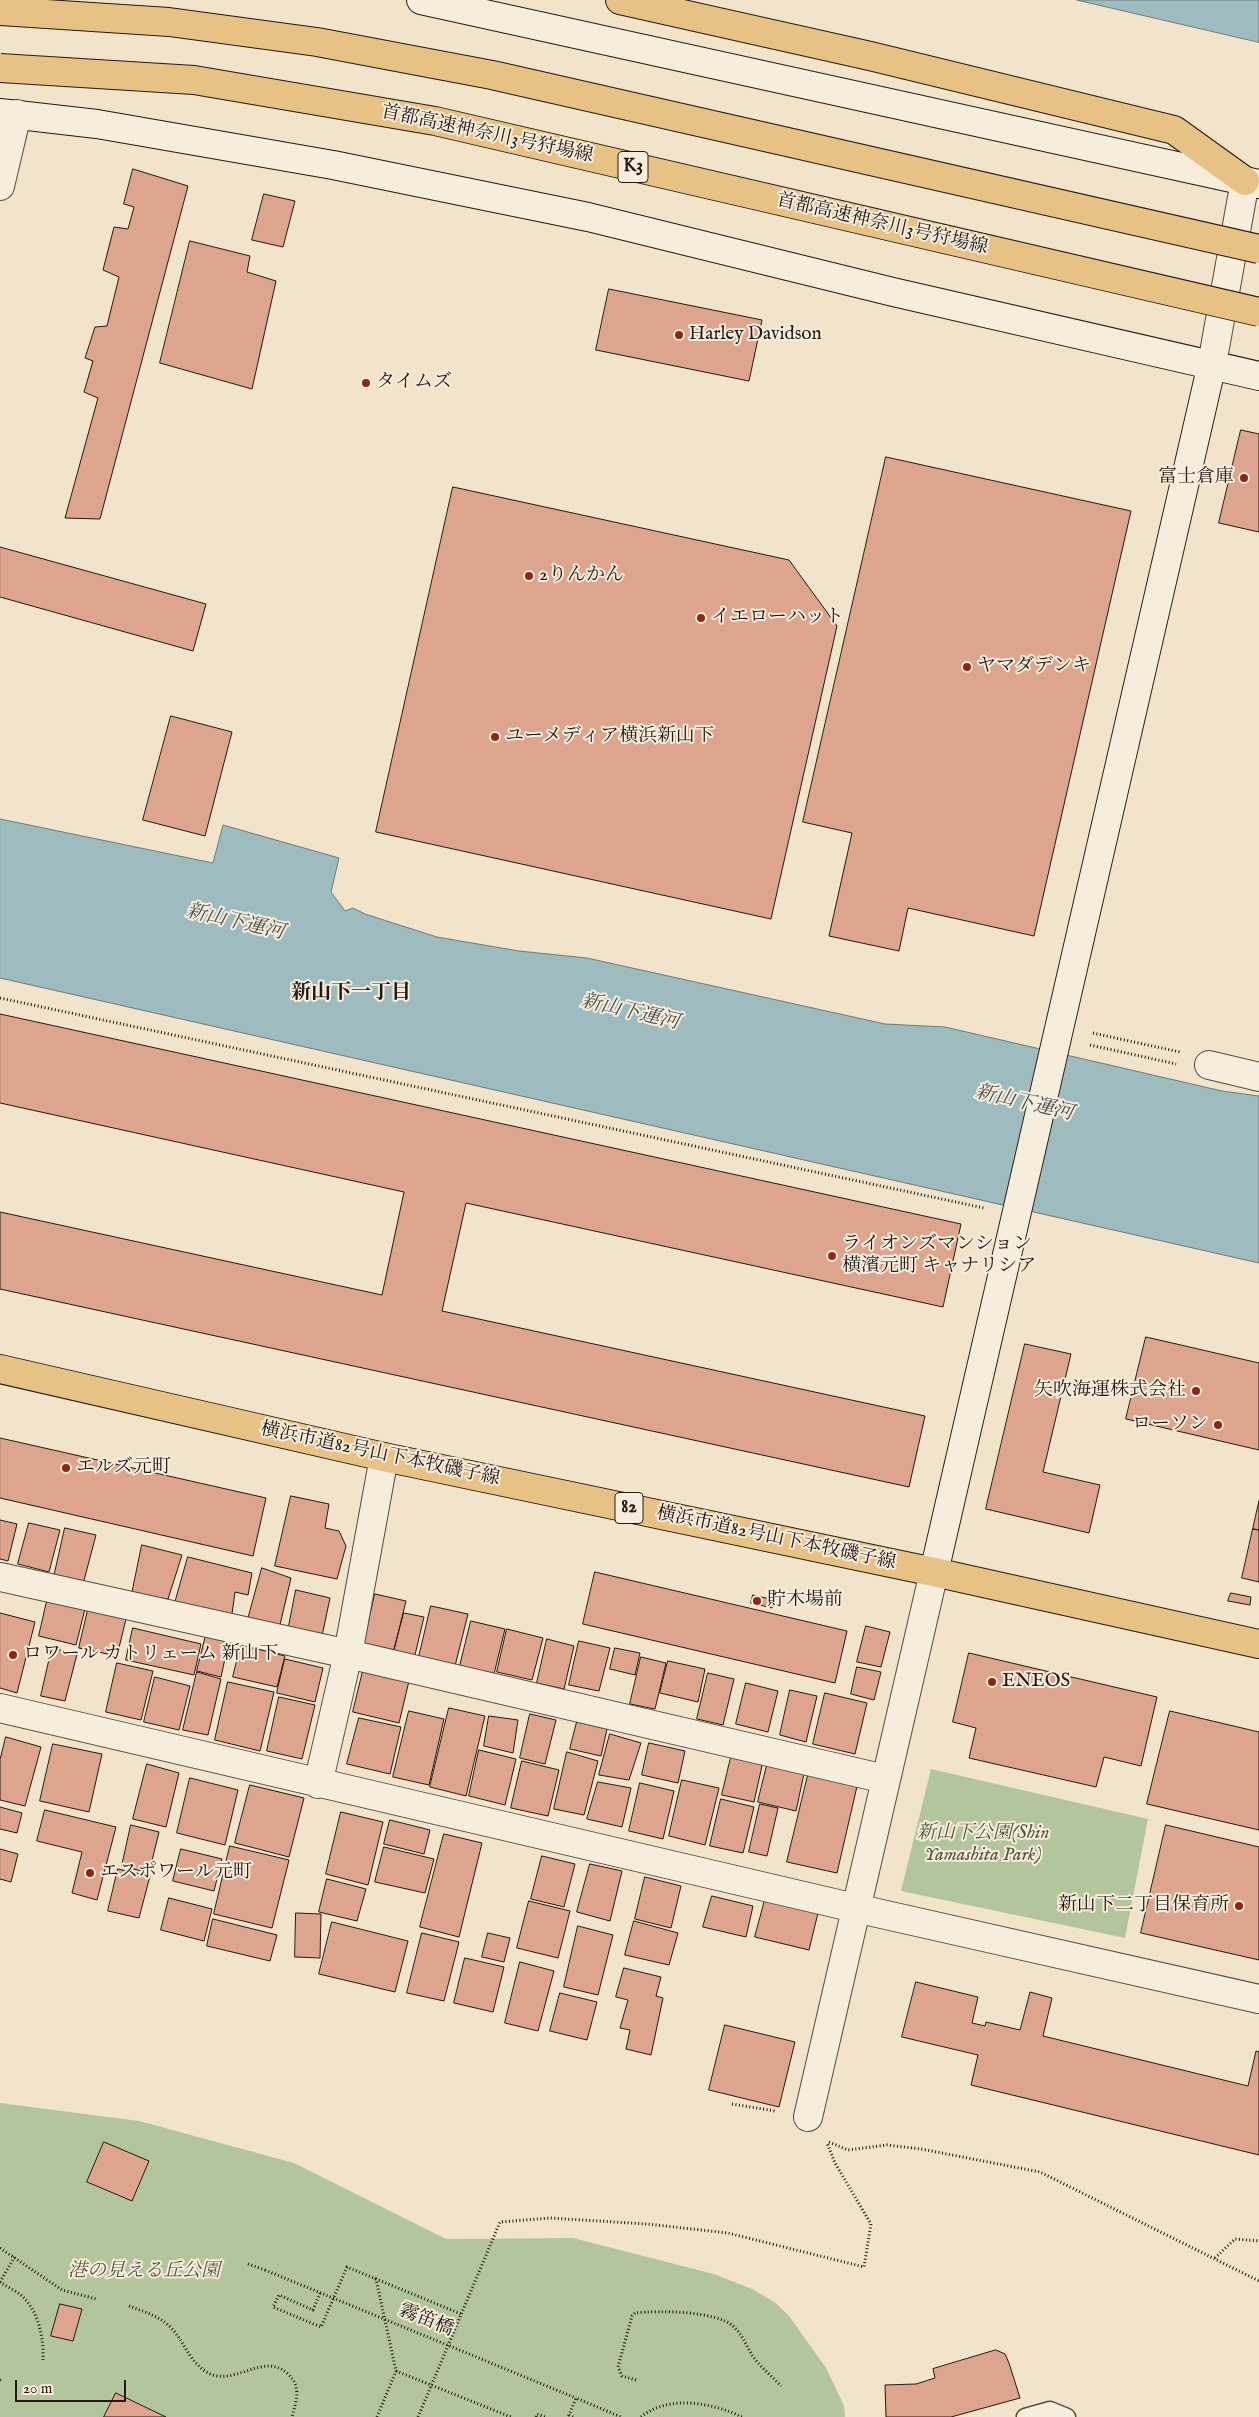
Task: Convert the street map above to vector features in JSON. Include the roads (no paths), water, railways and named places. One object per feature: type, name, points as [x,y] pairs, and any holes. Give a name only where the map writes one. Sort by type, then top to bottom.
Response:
[{"type":"main road","points":[[620,0],[870,56],[1174,130],[1252,182]]},
{"type":"main road","points":[[0,11],[168,22],[317,42],[492,74],[1259,250]]},
{"type":"main road","name":"首都高速神奈川3号狩場線","points":[[0,68],[194,80],[435,121],[1259,312]]},
{"type":"main road","name":"横浜市道82号山下本牧磯子線","points":[[0,1369],[384,1457],[934,1572],[1259,1644]]},
{"type":"street","points":[[421,0],[1252,182],[1055,1050],[808,2117]]},
{"type":"street","points":[[0,186],[9,113],[97,124],[333,165],[588,217],[893,292],[1259,376]]},
{"type":"street","points":[[1209,1065],[1259,1077]]},
{"type":"street","points":[[318,1784],[348,1654],[384,1457]]},
{"type":"street","points":[[0,1577],[348,1654],[885,1779]]},
{"type":"street","points":[[0,1708],[318,1784],[1259,1999]]},
{"type":"lane","points":[[1025,2417],[1050,2410],[1067,2417]]},
{"type":"water","points":[[1077,0],[1259,0],[1259,42]]},
{"type":"water","name":"新山下運河","points":[[0,819],[213,863],[223,825],[339,858],[331,892],[345,911],[353,908],[365,914],[437,937],[519,951],[587,958],[885,1024],[945,1027],[1222,1091],[1259,1096],[1259,1263],[0,978]]},
{"type":"place","name":"Harley Davidson","points":[[679,335]]},
{"type":"place","name":"タイムズ","points":[[366,383]]},
{"type":"place","name":"富士倉庫","points":[[1244,478]]},
{"type":"place","name":"2りんかん","points":[[529,576]]},
{"type":"place","name":"イエローハット","points":[[701,618]]},
{"type":"place","name":"ヤマダデンキ","points":[[967,667]]},
{"type":"place","name":"ユーメディア横浜新山下","points":[[495,737]]},
{"type":"place","name":"ライオンズマンション 横濱元町 キャナリシア","points":[[832,1256]]},
{"type":"place","name":"矢吹海運株式会社","points":[[1196,1391]]},
{"type":"place","name":"ローソン","points":[[1218,1425]]},
{"type":"place","name":"エルズ元町","points":[[66,1468]]},
{"type":"place","name":"貯木場前","points":[[757,1601]]},
{"type":"place","name":"ロワール カトリェーム 新山下","points":[[13,1655]]},
{"type":"place","name":"ENEOS","points":[[992,1682]]},
{"type":"place","name":"エスポワール元町","points":[[90,1873]]},
{"type":"place","name":"新山下二丁目保育所","points":[[1239,1906]]},
{"type":"district","name":"新山下一丁目","points":[[351,994]]},
{"type":"park label","name":"新山下公園(Shin Yamashita Park)","points":[[983,1845]]},
{"type":"park label","name":"港の見える丘公園","points":[[144,2272]]}]
